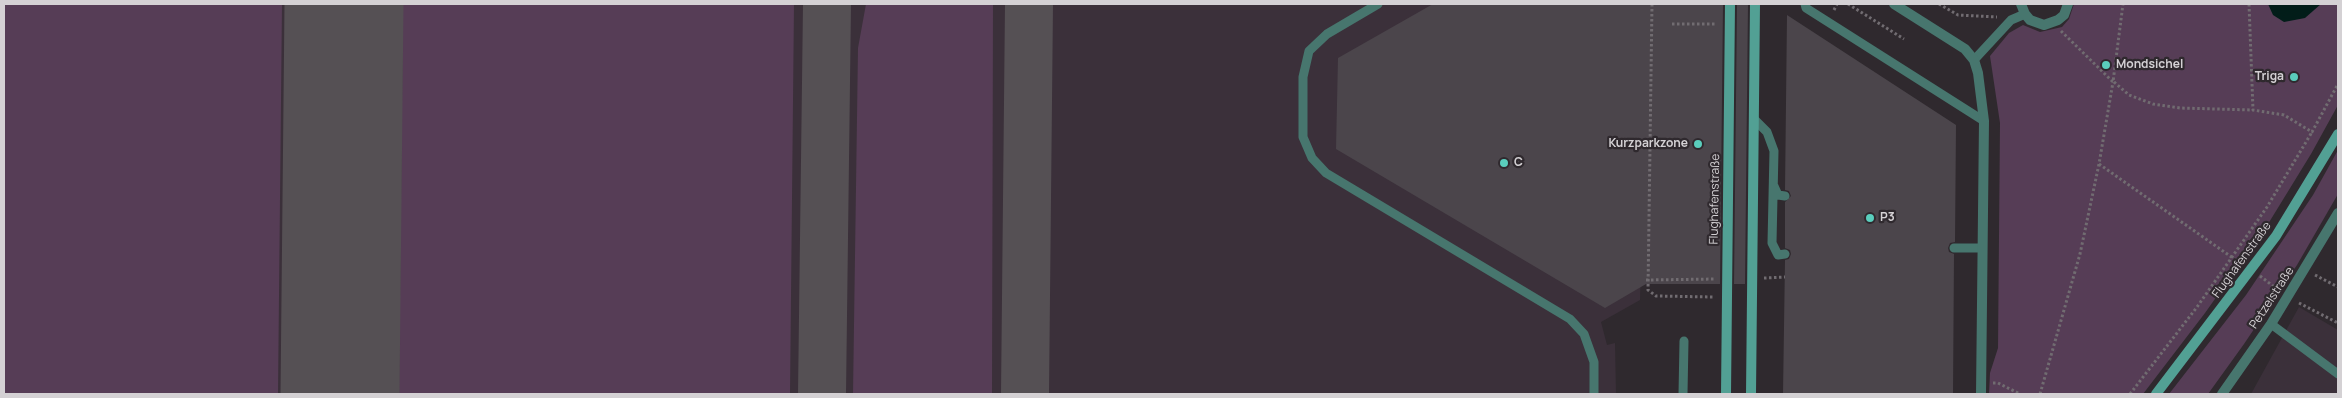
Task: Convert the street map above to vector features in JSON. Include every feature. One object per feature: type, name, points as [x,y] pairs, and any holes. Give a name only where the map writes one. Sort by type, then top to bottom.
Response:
[{"type":"main road","name":"Flughafenstraße","points":[[1726,394],[1730,4]]},
{"type":"main road","points":[[1751,394],[1755,4]]},
{"type":"main road","name":"Flughafenstraße","points":[[2156,394],[2276,236],[2338,134]]},
{"type":"street","points":[[1894,4],[1965,49],[1974,60],[1984,121],[1981,394]]},
{"type":"street","points":[[2021,4],[2025,14],[2037,23],[2052,24],[2064,15],[2068,4]]},
{"type":"street","name":"Petzelstraße","points":[[2222,394],[2271,324],[2338,213]]},
{"type":"lane","points":[[1378,4],[1327,34],[1309,51],[1303,77],[1303,137],[1312,158],[1326,173],[1570,319],[1584,334],[1594,362],[1594,394]]},
{"type":"lane","points":[[1805,4],[1806,8],[1984,121]]},
{"type":"lane","points":[[1974,60],[2011,20],[2025,14]]},
{"type":"lane","points":[[1754,119],[1772,141],[1774,150],[1772,243],[1778,255],[1785,254]]},
{"type":"lane","points":[[1773,185],[1778,195],[1785,196]]},
{"type":"lane","points":[[1954,248],[1982,248]]},
{"type":"lane","points":[[2271,324],[2338,374]]},
{"type":"lane","points":[[1683,394],[1684,341]]},
{"type":"path","points":[[1652,4],[1648,290],[1656,296],[1724,297]]},
{"type":"path","points":[[1833,11],[1838,4]]},
{"type":"path","points":[[1848,4],[1904,39]]},
{"type":"path","points":[[2249,4],[2252,110]]},
{"type":"path","points":[[1672,24],[1730,24]]},
{"type":"path","points":[[2040,394],[2080,254],[2099,164],[2113,82],[2129,95],[2153,104],[2180,108],[2252,110],[2284,115],[2312,132]]},
{"type":"path","points":[[2130,394],[2197,307],[2267,207],[2338,84]]},
{"type":"path","points":[[2099,164],[2288,296],[2338,322]]},
{"type":"path","points":[[2305,270],[2338,287]]},
{"type":"path","points":[[1981,383],[1998,383],[2020,394]]},
{"type":"shaded area","points":[[4,4],[1648,4],[1640,300],[1601,322],[1607,345],[1615,343],[1616,393],[1667,394],[4,394]]},
{"type":"shaded area","points":[[4,4],[282,4],[278,394],[4,394]]},
{"type":"shaded area","points":[[403,4],[794,4],[790,394],[399,394]]},
{"type":"shaded area","points":[[866,4],[993,4],[992,394],[853,394],[858,48]]},
{"type":"shaded area","points":[[2074,4],[2338,4],[2338,105],[2311,154],[2268,224],[2205,313],[2143,394],[1989,394],[1990,373],[1998,348],[2000,123],[1990,56],[2009,33],[2023,25],[2040,32],[2062,27],[2069,19]]},
{"type":"shaded area","points":[[2268,4],[2321,4],[2305,18],[2284,22],[2273,15]]},
{"type":"shaded area","points":[[2338,150],[2338,194],[2297,265],[2244,344],[2208,394],[2169,394],[2246,295],[2313,195]]},
{"type":"shaded area","points":[[2299,307],[2338,330],[2338,394],[2251,394]]},
{"type":"building","name":"C","points":[[1433,4],[1723,4],[1720,284],[1646,284],[1605,308],[1336,149],[1338,58]]},
{"type":"building","points":[[1737,4],[1748,4],[1745,284],[1734,284]]},
{"type":"building","name":"P3","points":[[1787,15],[1956,125],[1955,242],[1950,243],[1948,248],[1949,252],[1954,254],[1953,394],[1783,394],[1785,260],[1789,259],[1791,254],[1790,250],[1785,248],[1785,202],[1791,196],[1789,191],[1785,190]]},
{"type":"taxiway","points":[[822,394],[827,4]]},
{"type":"taxiway","points":[[1025,394],[1029,4]]},
{"type":"runway","points":[[340,394],[344,4]]},
{"type":"place","name":"Mondsichel","points":[[2106,65]]},
{"type":"place","name":"Triga","points":[[2294,77]]},
{"type":"place","name":"Kurzparkzone","points":[[1698,144]]},
{"type":"place","name":"C","points":[[1504,163]]},
{"type":"place","name":"P3","points":[[1870,218]]}]
